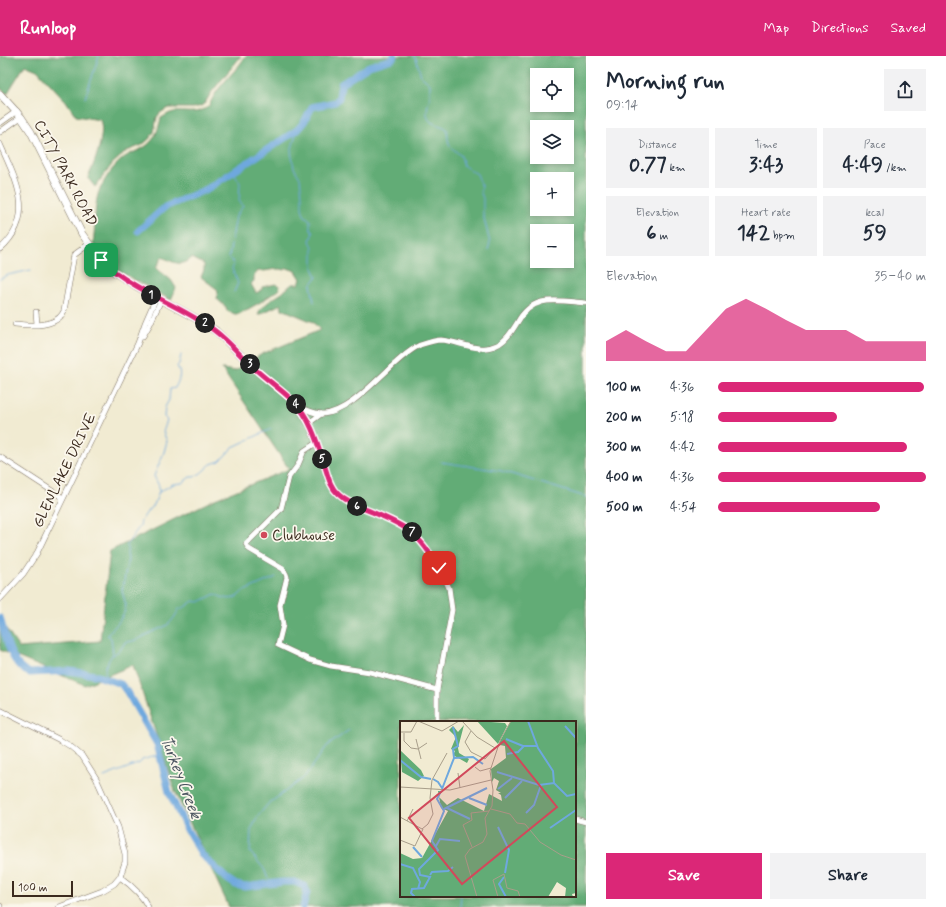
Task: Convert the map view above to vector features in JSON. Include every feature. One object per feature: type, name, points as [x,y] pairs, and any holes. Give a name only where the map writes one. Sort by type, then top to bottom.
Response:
[{"type":"street","name":"CITY PARK ROAD","points":[[0,94],[19,114],[37,142],[82,234],[101,260],[114,272],[216,331],[254,368],[299,407],[309,423],[330,482],[336,493],[351,504],[390,519],[411,531],[424,544],[449,588],[452,610],[437,690],[438,721]]},
{"type":"street","points":[[0,124],[19,114]]},
{"type":"street","points":[[0,132],[19,114]]},
{"type":"street","points":[[0,144],[18,184],[20,203],[18,222],[9,239],[0,249]]},
{"type":"street","points":[[15,324],[23,325],[50,323],[62,316],[74,255],[89,244]]},
{"type":"street","name":"GLENLAKE DRIVE","points":[[0,599],[31,564],[138,343],[150,324],[159,299]]},
{"type":"street","points":[[299,407],[321,414],[331,412],[346,405],[368,388],[406,353],[422,344],[440,340],[476,347],[488,348],[498,345],[511,332],[522,314],[528,308],[540,301],[552,300],[586,303]]},
{"type":"street","points":[[36,312],[37,324]]},
{"type":"street","points":[[309,423],[321,414]]},
{"type":"street","points":[[316,443],[304,451],[298,465],[289,478],[281,509],[246,544],[249,549],[283,569],[286,574],[286,581],[280,605],[283,625],[278,645],[310,660],[331,666],[370,672],[437,690]]},
{"type":"street","points":[[0,457],[63,498]]},
{"type":"street","points":[[0,710],[70,746],[87,761],[118,827],[125,854],[125,862],[120,877],[114,884],[102,891],[59,907]]},
{"type":"street","points":[[576,819],[586,822]]},
{"type":"street","points":[[120,877],[133,886],[148,907]]},
{"type":"green space","points":[[0,56],[241,56],[211,93],[205,103],[201,106],[194,108],[168,108],[160,113],[157,117],[154,132],[150,138],[142,145],[127,151],[113,163],[95,187],[88,178],[96,157],[102,133],[100,120],[76,116],[66,101],[37,70],[25,65],[7,94],[0,88]]},
{"type":"green space","points":[[246,56],[586,56],[586,907],[229,907],[175,791],[133,665],[85,685],[0,650],[0,620],[19,648],[100,641],[110,551],[215,499],[289,469],[222,369],[235,371],[262,354],[320,330],[313,322],[282,309],[281,304],[258,315],[260,309],[292,284],[299,284],[301,279],[296,271],[287,268],[285,270],[278,269],[258,271],[254,276],[254,281],[251,284],[256,293],[262,290],[262,287],[276,284],[280,289],[259,303],[239,314],[235,314],[227,311],[226,307],[217,299],[218,290],[201,277],[204,270],[204,264],[192,258],[188,261],[177,263],[162,257],[156,268],[171,280],[176,288],[171,300],[117,270],[103,257],[93,244],[98,193],[112,169],[124,157],[151,142],[156,134],[161,118],[173,112],[195,112],[205,109],[210,104],[214,96]]},
{"type":"waterway","points":[[85,98],[99,56]]},
{"type":"waterway","points":[[138,231],[165,207],[207,189],[297,130],[304,122],[312,107],[335,102],[339,98],[341,84],[369,66],[392,59],[394,56]]},
{"type":"waterway","points":[[413,56],[416,58],[421,76],[430,84],[430,97],[427,107],[428,118],[433,123],[447,129],[450,146],[461,156],[464,166],[477,174],[482,187],[480,191],[483,198],[483,214],[490,243],[488,250]]},
{"type":"waterway","points":[[297,130],[291,152],[294,168],[300,178],[302,208],[304,215],[310,220],[310,228],[313,232],[310,241],[313,247],[313,268],[317,277],[311,285],[314,302]]},
{"type":"waterway","points":[[234,172],[240,183],[239,201],[243,206],[236,216],[229,257],[234,264],[232,269],[238,283],[234,292]]},
{"type":"waterway","points":[[0,279],[8,275],[31,270]]},
{"type":"waterway","points":[[108,679],[105,669],[113,653],[111,638],[107,635],[118,623],[124,613],[126,605],[122,591],[128,559],[127,544],[140,526],[141,521],[149,509],[154,505],[159,492],[159,486],[154,476],[167,441],[163,432],[167,420],[164,417],[165,407],[169,400],[170,389],[175,388],[179,380],[180,374],[177,366],[181,355]]},
{"type":"waterway","points":[[159,492],[173,484],[182,483],[190,477],[194,477],[211,464],[220,461],[233,447],[271,429]]},
{"type":"waterway","points":[[441,462],[502,471],[586,497]]},
{"type":"waterway","points":[[113,655],[121,649],[125,642],[136,640],[166,626],[179,609],[185,607],[193,601],[199,602],[215,594],[229,599],[236,597],[242,592],[276,577]]},
{"type":"waterway","name":"Turkey Creek","points":[[0,618],[13,658],[23,669],[30,673],[69,671],[95,675],[121,684],[157,744],[169,792],[186,828],[202,855],[227,879],[236,885],[245,887],[295,882],[304,886],[307,892],[303,907]]},
{"type":"waterway","points":[[270,883],[264,869],[250,852],[251,830],[258,816],[268,804],[305,777],[327,746],[349,730]]},
{"type":"waterway","points":[[104,777],[140,763],[142,760],[160,755]]},
{"type":"waterway","points":[[460,907],[461,897]]},
{"type":"place","name":"Clubhouse","points":[[264,535]]},
{"type":"route","points":[[101,260],[114,272],[136,286],[216,331],[244,359],[299,407],[309,423],[330,482],[336,493],[351,504],[390,519],[411,531],[424,544],[439,568]]}]
